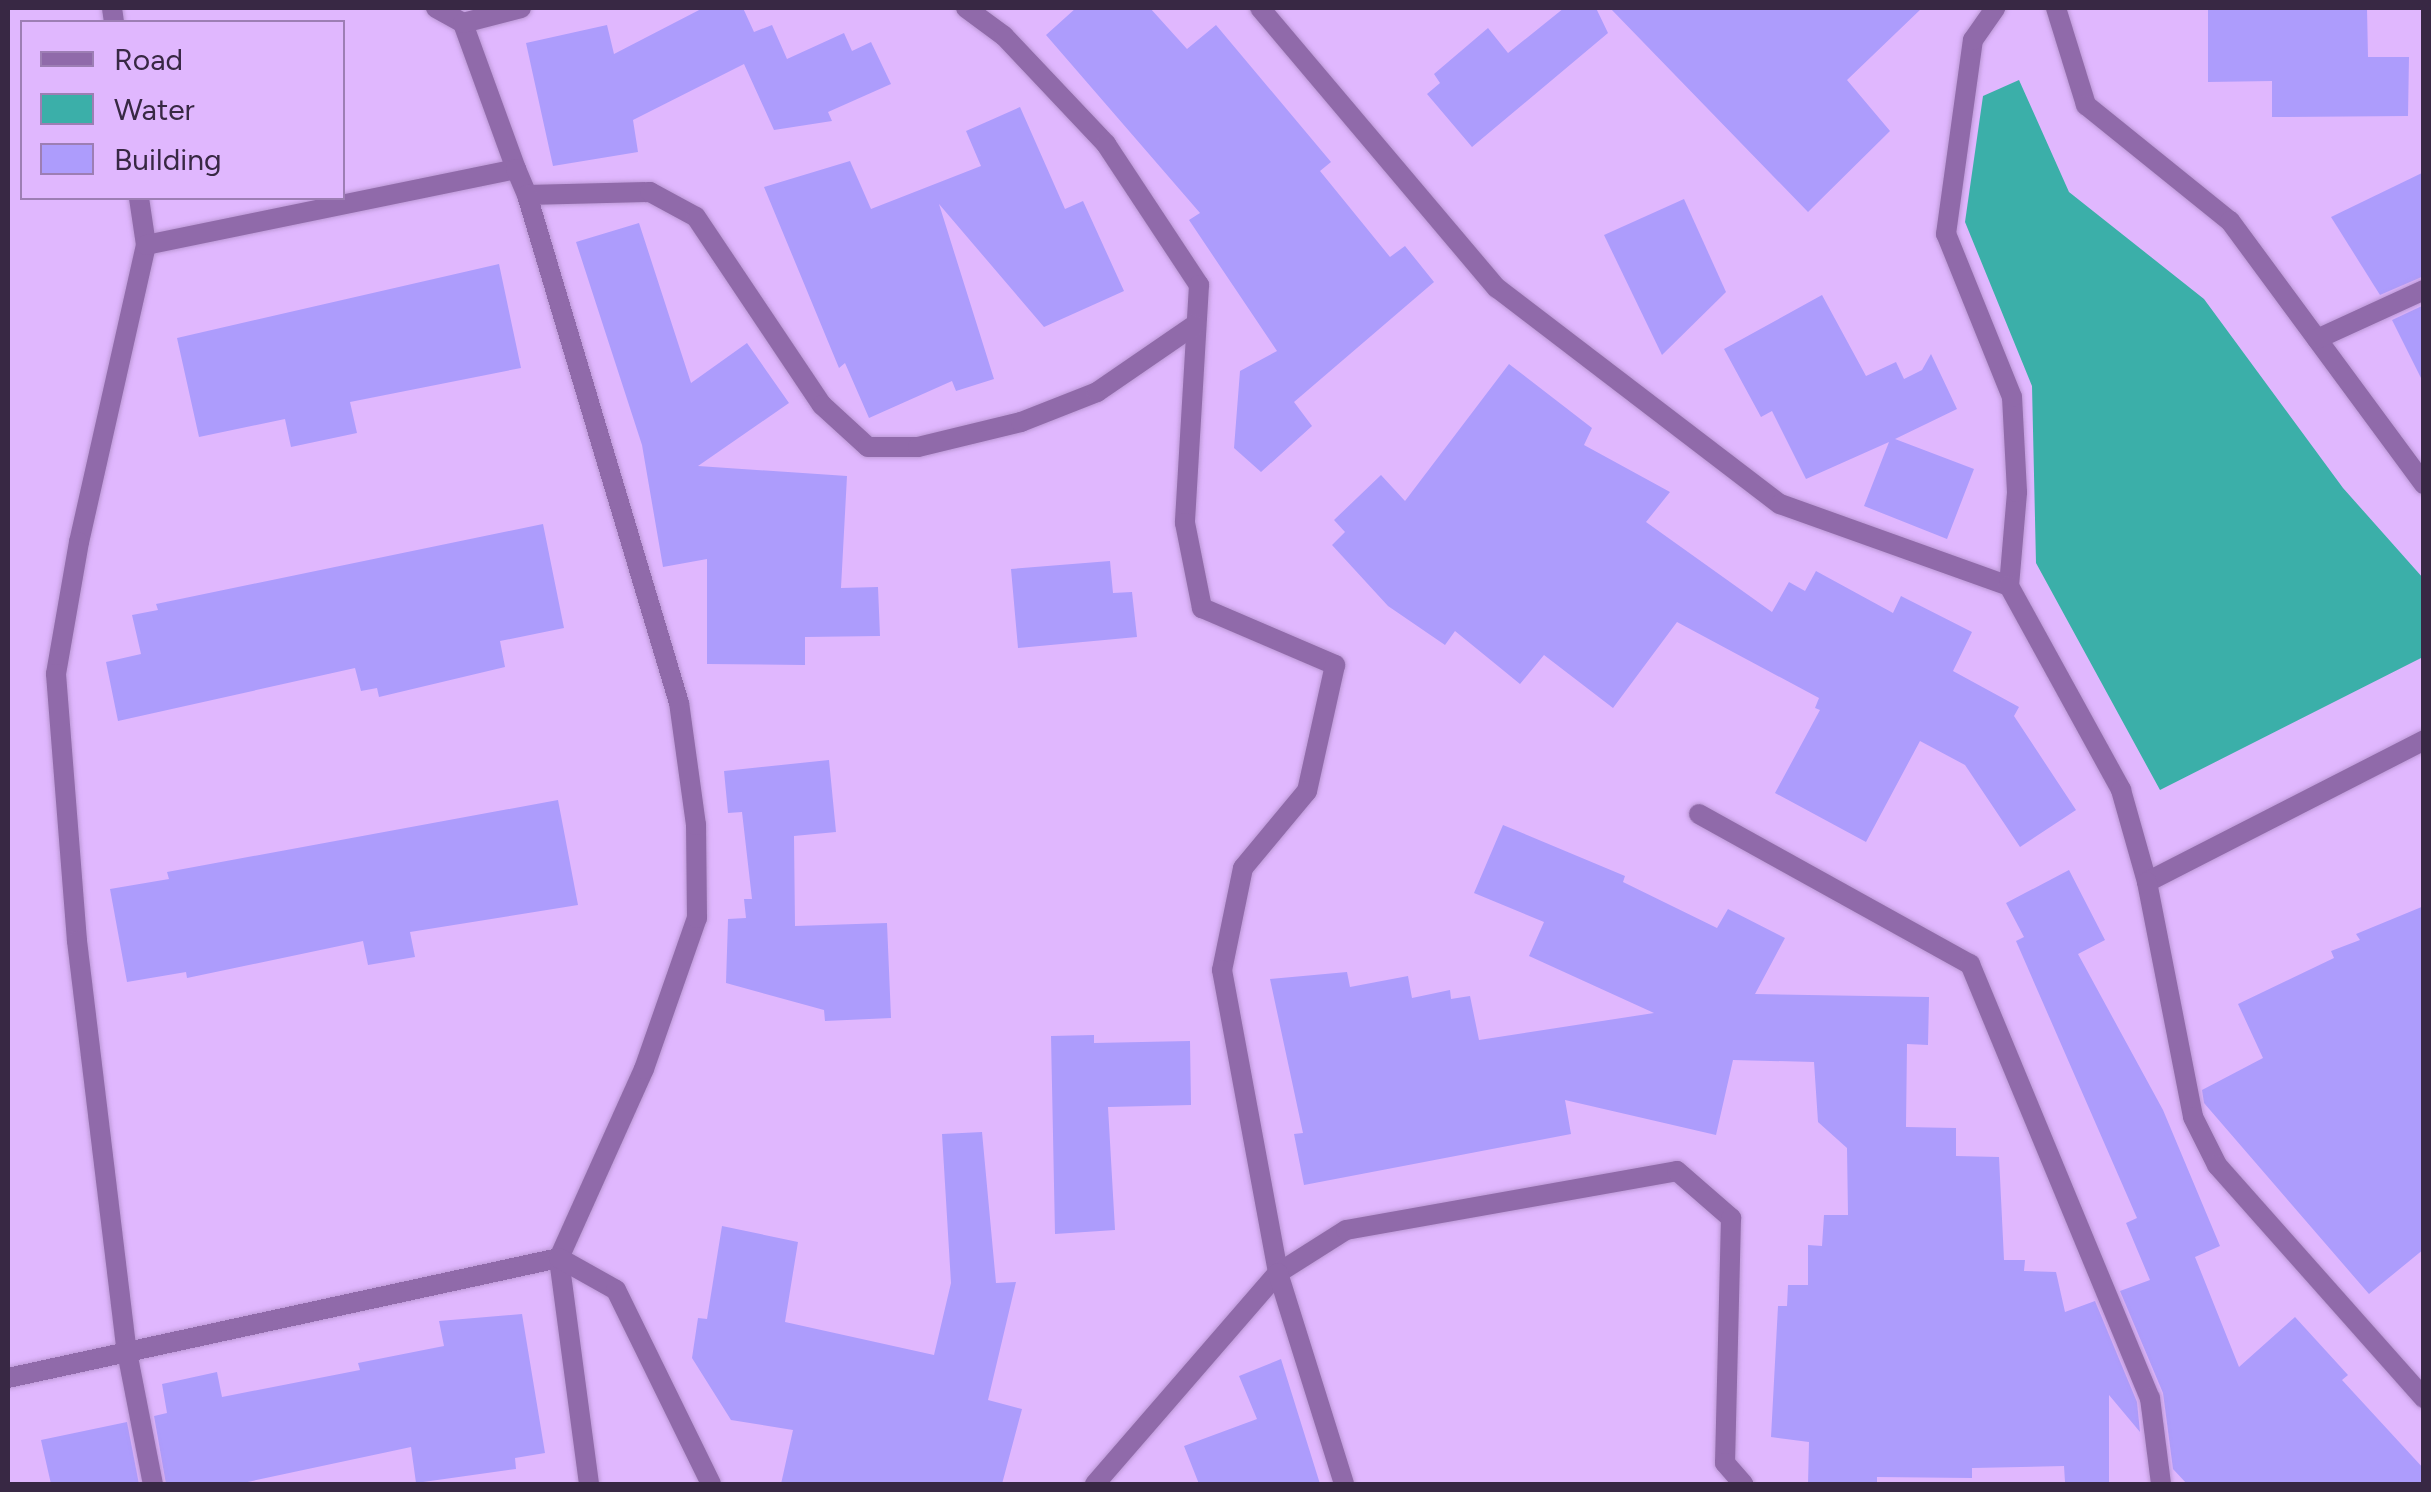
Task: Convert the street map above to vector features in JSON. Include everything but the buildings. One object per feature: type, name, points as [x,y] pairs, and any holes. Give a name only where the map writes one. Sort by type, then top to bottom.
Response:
[{"type":"street","points":[[436,8],[463,23],[528,195],[679,703],[696,825],[697,918],[644,1069],[560,1258],[589,1484]]},
{"type":"street","points":[[463,23],[520,8]]},
{"type":"street","points":[[966,8],[1004,36],[1106,144],[1199,286],[1186,522],[1202,608],[1335,665],[1306,791],[1244,868],[1222,970],[1278,1274],[1344,1484]]},
{"type":"street","points":[[1260,8],[1497,288],[1780,504],[2009,586]]},
{"type":"street","points":[[1995,8],[1973,40],[1946,234],[2012,398],[2017,492],[2009,586],[2121,790],[2147,882],[2193,1117],[2218,1166],[2424,1398]]},
{"type":"street","points":[[2056,8],[2086,106],[2230,221],[2424,484]]},
{"type":"street","points":[[146,245],[516,169]]},
{"type":"street","points":[[528,195],[650,192],[696,217],[822,405],[868,447],[918,447],[1021,422],[1097,392],[1195,326]]},
{"type":"street","points":[[140,200],[146,245],[78,542],[56,674],[77,942],[127,1352],[153,1484]]},
{"type":"street","points":[[2317,339],[2424,290]]},
{"type":"street","points":[[2147,882],[2424,740]]},
{"type":"street","points":[[1699,814],[1970,964],[2150,1398],[2161,1484]]},
{"type":"street","points":[[1094,1484],[1278,1274],[1346,1230],[1677,1171],[1731,1218],[1725,1463],[1744,1484]]},
{"type":"street","points":[[8,1378],[560,1258],[616,1290],[712,1484]]},
{"type":"water","points":[[2019,80],[2069,192],[2204,299],[2343,488],[2423,578],[2423,657],[2160,790],[2036,563],[2032,386],[1965,222],[1983,96]]}]
